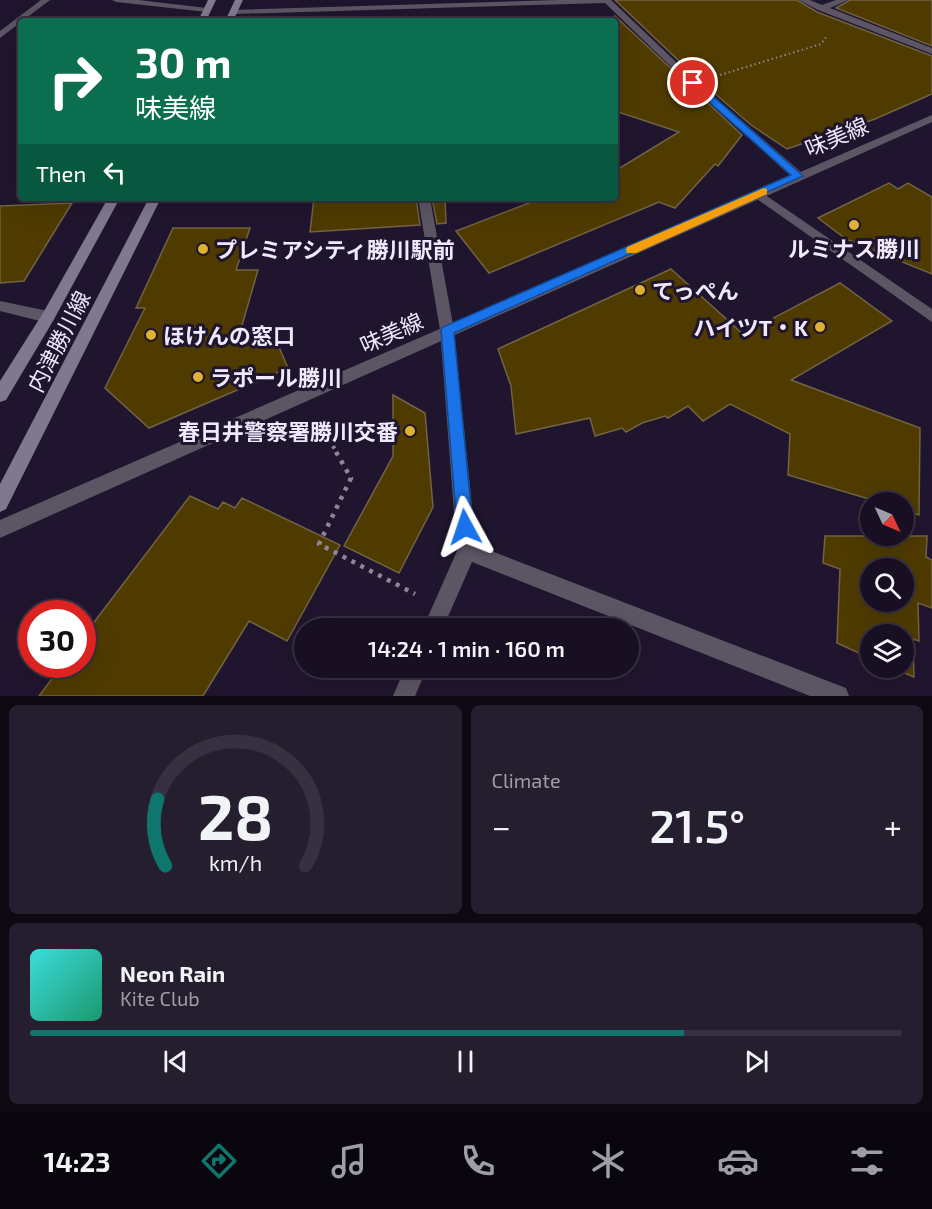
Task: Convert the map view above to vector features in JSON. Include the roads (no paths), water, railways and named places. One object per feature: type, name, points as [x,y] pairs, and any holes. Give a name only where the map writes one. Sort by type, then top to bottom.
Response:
[{"type":"main road","points":[[203,18],[212,0]]},
{"type":"main road","points":[[230,18],[239,0]]},
{"type":"main road","name":"内津勝川線","points":[[0,395],[48,317],[112,201]]},
{"type":"main road","name":"内津勝川線","points":[[0,503],[153,201]]},
{"type":"street","points":[[22,18],[46,0]]},
{"type":"street","points":[[116,0],[207,10]]},
{"type":"street","points":[[233,12],[607,0],[693,83],[798,176]]},
{"type":"street","points":[[803,0],[932,51]]},
{"type":"street","points":[[821,8],[844,0]]},
{"type":"street","points":[[0,35],[18,21]]},
{"type":"street","name":"味美線","points":[[0,529],[932,118]]},
{"type":"street","points":[[758,194],[932,316]]},
{"type":"street","points":[[425,201],[447,330],[467,551],[438,618]]},
{"type":"street","points":[[0,306],[48,317]]},
{"type":"street","points":[[467,551],[838,696]]},
{"type":"street","points":[[404,696],[412,678]]},
{"type":"place","name":"ルミナス勝川","points":[[854,225]]},
{"type":"place","name":"プレミアシティ勝川駅前","points":[[203,249]]},
{"type":"place","name":"てっぺん","points":[[640,290]]},
{"type":"place","name":"ハイツT・K","points":[[820,327]]},
{"type":"place","name":"ほけんの窓口","points":[[151,335]]},
{"type":"place","name":"ラポール勝川","points":[[198,377]]},
{"type":"place","name":"春日井警察署勝川交番","points":[[410,431]]}]
